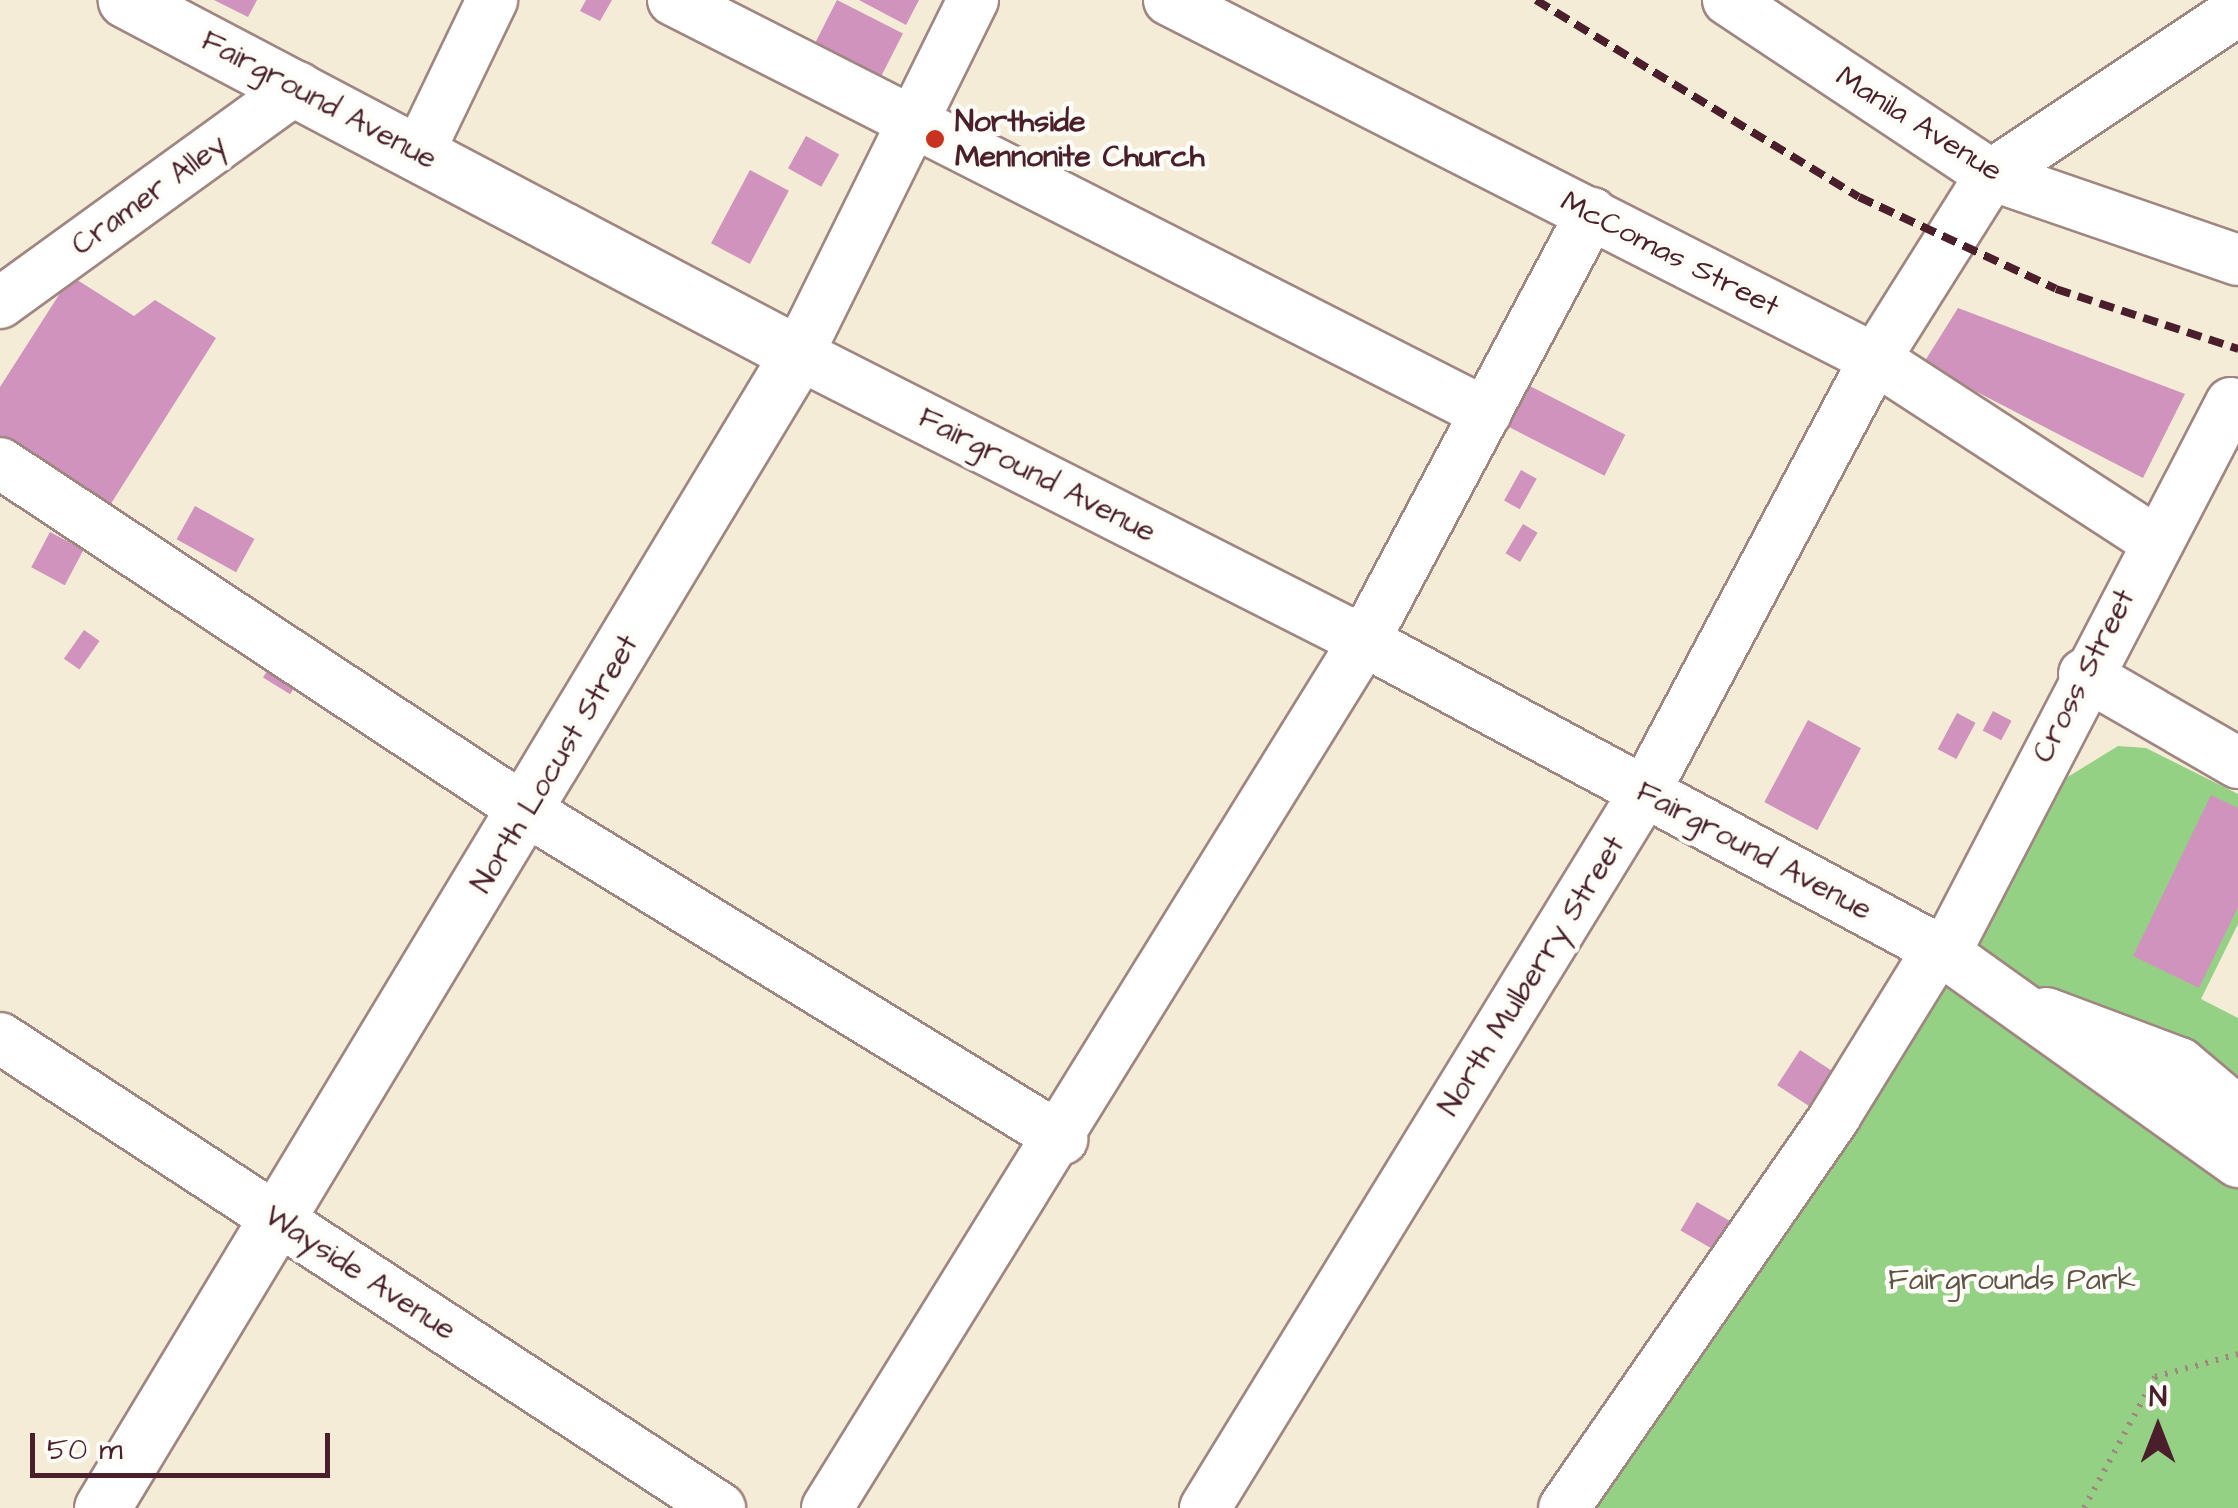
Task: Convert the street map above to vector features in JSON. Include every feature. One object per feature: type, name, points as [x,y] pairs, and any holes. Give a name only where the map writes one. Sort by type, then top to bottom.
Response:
[{"type":"main road","name":"Fairground Avenue","points":[[126,0],[298,87],[798,354]]},
{"type":"main road","name":"North Locust Street","points":[[102,1508],[527,811],[798,354]]},
{"type":"street","points":[[419,152],[492,0]]},
{"type":"street","points":[[673,0],[915,118],[1486,413]]},
{"type":"street","name":"North Locust Street","points":[[798,354],[973,0]]},
{"type":"street","name":"McComas Street","points":[[1169,0],[1874,359],[2154,540]]},
{"type":"street","name":"Manila Avenue","points":[[1728,0],[1991,175],[2238,260]]},
{"type":"street","points":[[1991,175],[2238,10]]},
{"type":"street","name":"Cramer Alley","points":[[0,303],[298,87]]},
{"type":"street","name":"North Mulberry Street","points":[[1206,1508],[1644,793],[1874,359],[1991,175]]},
{"type":"street","points":[[827,1508],[1062,1139],[1364,641],[1592,213]]},
{"type":"street","name":"Fairground Avenue","points":[[798,354],[1364,641],[1942,951],[2238,1162]]},
{"type":"street","name":"Cross Street","points":[[1564,1508],[1835,1116],[1942,951],[2154,540],[2230,403]]},
{"type":"street","points":[[0,464],[527,811],[1062,1139]]},
{"type":"street","points":[[2084,674],[2238,763]]},
{"type":"street","points":[[2015,1004],[2123,1034],[2180,1063],[2238,1112]]},
{"type":"street","name":"Wayside Avenue","points":[[0,1038],[720,1508]]},
{"type":"path","points":[[2084,1508],[2154,1377],[2238,1354]]},
{"type":"green space","name":"Fairgrounds Park","points":[[2118,746],[2146,748],[2238,794],[2238,924],[2201,999],[2238,1018],[2238,1508],[1587,1508],[1940,984],[1951,987],[2066,778]]},
{"type":"building","points":[[214,0],[257,0],[248,17]]},
{"type":"building","points":[[586,0],[612,0],[600,21],[580,11]]},
{"type":"building","points":[[837,0],[903,34],[879,81],[813,47]]},
{"type":"building","points":[[859,0],[919,0],[906,25]]},
{"type":"building","points":[[806,136],[839,154],[821,187],[788,168]]},
{"type":"building","points":[[750,170],[789,191],[750,264],[711,243]]},
{"type":"building","points":[[71,276],[134,316],[155,300],[216,338],[105,513],[0,447],[0,387]]},
{"type":"building","points":[[1958,308],[2185,394],[2143,478],[1923,364]]},
{"type":"building","points":[[1522,382],[1625,435],[1604,476],[1501,423]]},
{"type":"building","points":[[1521,470],[1537,479],[1520,509],[1504,501]]},
{"type":"building","points":[[195,506],[254,539],[236,572],[177,539]]},
{"type":"building","points":[[1523,524],[1538,533],[1520,562],[1505,553]]},
{"type":"building","points":[[50,532],[84,550],[65,585],[31,567]]},
{"type":"building","points":[[84,630],[100,641],[79,670],[64,659]]},
{"type":"building","points":[[272,663],[299,680],[290,694],[263,677]]},
{"type":"building","points":[[1993,711],[2012,721],[2001,740],[1983,730]]},
{"type":"building","points":[[1957,713],[1976,723],[1956,759],[1938,749]]},
{"type":"building","points":[[1808,720],[1861,748],[1817,830],[1764,802]]},
{"type":"building","points":[[2211,795],[2238,808],[2238,907],[2199,988],[2133,956]]},
{"type":"building","points":[[1800,1050],[1836,1073],[1813,1109],[1777,1085]]},
{"type":"building","points":[[1697,1202],[1731,1222],[1714,1250],[1680,1231]]},
{"type":"railway","points":[[1536,0],[1859,197],[2056,289],[2238,349]]},
{"type":"place","name":"Northside Mennonite Church","points":[[935,139]]}]
